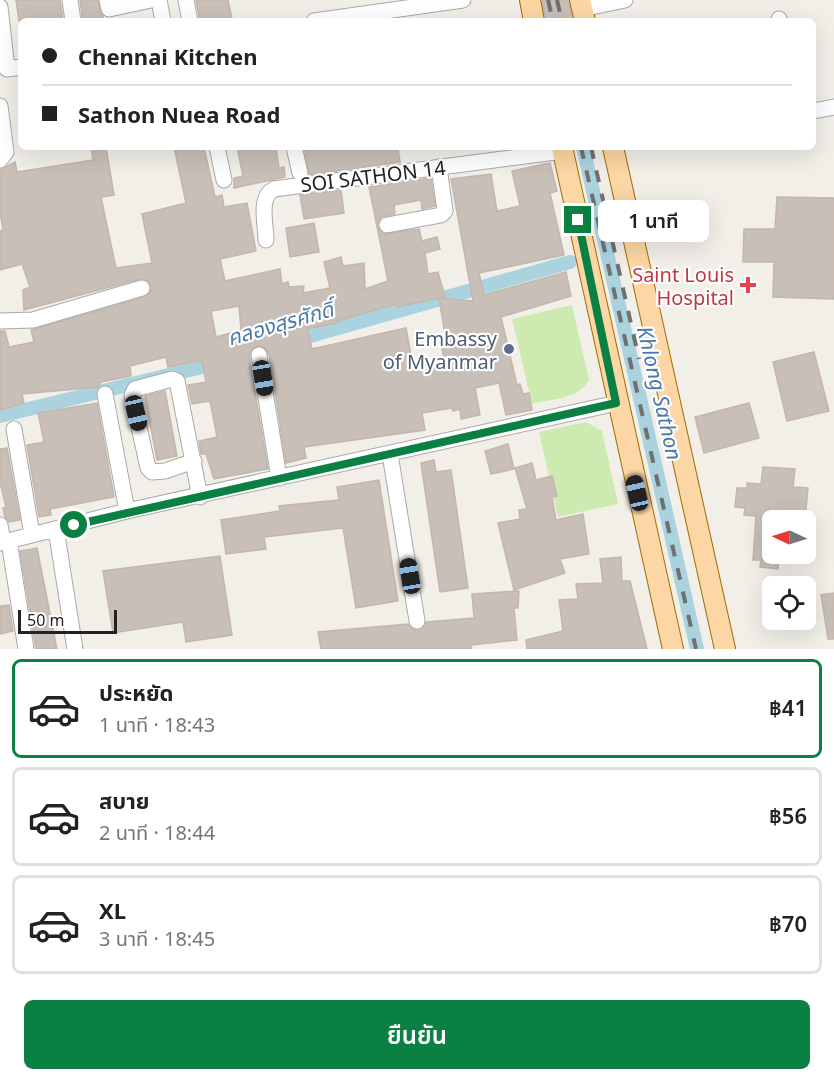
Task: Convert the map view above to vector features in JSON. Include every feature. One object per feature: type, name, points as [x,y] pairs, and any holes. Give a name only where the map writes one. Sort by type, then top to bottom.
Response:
[{"type":"main road","points":[[530,0],[533,18]]},
{"type":"main road","points":[[562,150],[616,403],[673,649]]},
{"type":"main road","points":[[616,150],[725,649]]},
{"type":"street","points":[[70,0],[73,18]]},
{"type":"street","points":[[107,0],[108,9],[150,0]]},
{"type":"street","points":[[159,0],[162,18]]},
{"type":"street","points":[[186,0],[189,18]]},
{"type":"street","points":[[354,18],[394,15],[463,0]]},
{"type":"street","points":[[583,10],[625,0]]},
{"type":"street","points":[[0,8],[14,68]]},
{"type":"street","points":[[0,106],[6,152],[0,160]]},
{"type":"street","points":[[816,110],[834,107]]},
{"type":"street","points":[[218,150],[224,180]]},
{"type":"street","points":[[295,150],[300,173]]},
{"type":"street","name":"SOI SATHON 14","points":[[266,240],[264,199],[267,192],[274,189],[555,150]]},
{"type":"street","points":[[387,225],[441,215],[445,211],[439,167]]},
{"type":"street","points":[[0,321],[33,320],[142,288]]},
{"type":"street","points":[[259,355],[279,478]]},
{"type":"street","points":[[194,461],[165,471],[152,472],[148,468],[132,395],[135,389],[172,379],[177,381],[194,461],[200,497]]},
{"type":"street","points":[[105,394],[127,511]]},
{"type":"street","points":[[4,542],[127,511],[200,497],[616,403]]},
{"type":"street","points":[[14,429],[32,535]]},
{"type":"street","points":[[390,454],[417,621]]},
{"type":"street","points":[[0,525],[26,649]]},
{"type":"street","points":[[56,529],[75,649]]},
{"type":"green space","points":[[572,305],[589,380],[572,395],[532,404],[512,319]]},
{"type":"green space","points":[[586,422],[602,431],[618,504],[558,517],[539,432]]},
{"type":"building","points":[[16,0],[60,0],[63,18],[19,18]]},
{"type":"building","points":[[80,0],[98,0],[103,18],[83,18]]},
{"type":"building","points":[[196,0],[228,0],[232,18],[199,18]]},
{"type":"building","points":[[542,0],[568,0],[572,18],[545,18]]},
{"type":"building","points":[[91,150],[106,150],[114,195],[101,197],[116,268],[152,263],[142,214],[186,203],[175,150],[205,150],[215,197],[222,195],[224,207],[247,203],[256,251],[220,259],[225,281],[280,269],[282,284],[288,282],[289,287],[304,286],[303,293],[330,288],[324,262],[341,257],[343,266],[364,263],[365,289],[388,281],[369,187],[431,178],[435,206],[422,209],[421,200],[394,205],[395,214],[381,217],[377,226],[384,234],[419,229],[422,241],[437,237],[440,249],[425,253],[428,274],[438,272],[445,297],[440,298],[473,301],[451,179],[491,174],[497,211],[520,206],[512,171],[550,163],[557,191],[550,193],[564,255],[479,273],[484,295],[566,272],[571,296],[501,317],[517,385],[520,384],[523,394],[529,393],[532,410],[506,415],[499,383],[475,388],[480,415],[461,419],[460,409],[453,411],[452,408],[422,413],[425,430],[304,447],[306,458],[286,463],[269,353],[263,346],[257,346],[250,351],[249,357],[268,469],[214,479],[206,454],[201,454],[199,441],[217,437],[210,401],[192,404],[188,385],[206,382],[202,360],[168,367],[166,357],[130,366],[131,376],[101,382],[98,387],[22,394],[24,403],[0,410],[0,331],[5,331],[9,347],[34,342],[31,330],[145,297],[151,291],[149,281],[140,279],[24,310],[23,290],[30,287],[22,264],[0,270],[0,231],[3,230],[0,212],[0,170],[15,162],[17,172],[93,160]],"holes":[[[439,298],[446,341],[441,342],[445,367],[414,372],[406,328],[312,349],[307,329],[337,323],[337,321],[396,304],[397,307]],[[239,306],[241,330],[216,337],[211,311]]]},
{"type":"building","points":[[238,150],[276,150],[279,168],[284,167],[285,177],[234,188],[234,178],[243,176]]},
{"type":"building","points":[[305,150],[398,150],[400,162],[309,175]]},
{"type":"building","points":[[341,190],[344,213],[304,219],[300,195]]},
{"type":"building","points":[[777,197],[834,198],[834,299],[773,297],[774,262],[743,262],[744,229],[775,229]]},
{"type":"building","points":[[314,223],[319,252],[290,257],[286,228]]},
{"type":"building","points":[[814,352],[829,411],[787,421],[773,362]]},
{"type":"building","points":[[165,391],[177,456],[157,460],[145,396]]},
{"type":"building","points":[[97,403],[114,497],[50,509],[51,515],[39,517],[27,445],[44,442],[38,413]]},
{"type":"building","points":[[749,403],[759,438],[704,453],[695,417]]},
{"type":"building","points":[[508,444],[514,469],[491,474],[485,451]]},
{"type":"building","points":[[7,448],[20,520],[9,522],[5,517],[3,508],[6,507],[0,482],[0,449]]},
{"type":"building","points":[[434,460],[436,472],[451,470],[468,588],[440,592],[421,463]]},
{"type":"building","points":[[532,463],[536,480],[552,476],[557,496],[552,497],[556,520],[583,514],[589,554],[560,559],[565,573],[514,590],[498,523],[520,519],[519,510],[527,509],[515,468]]},
{"type":"building","points":[[763,467],[795,469],[793,487],[808,488],[806,510],[762,510],[762,564],[778,564],[778,569],[760,567],[761,560],[753,560],[756,516],[744,515],[745,508],[735,507],[737,488],[747,488],[747,483],[761,484]]},
{"type":"building","points":[[379,480],[398,601],[356,608],[343,528],[264,537],[266,549],[226,554],[221,520],[280,511],[279,506],[339,500],[337,487]]},
{"type":"building","points":[[37,548],[57,649],[36,649],[20,551]]},
{"type":"building","points":[[220,556],[232,635],[186,642],[183,622],[113,633],[103,571]]},
{"type":"building","points":[[621,557],[622,581],[630,581],[647,649],[527,649],[526,640],[563,631],[559,600],[578,599],[576,584],[603,583],[600,559]]},
{"type":"building","points":[[519,591],[518,608],[514,608],[517,640],[471,645],[471,649],[321,649],[318,632],[408,624],[413,630],[419,630],[426,622],[474,618],[472,594]]},
{"type":"building","points":[[834,593],[834,639],[828,639],[821,595]]},
{"type":"building","points":[[9,605],[13,631],[0,634],[0,606]]},
{"type":"waterway","name":"Khlong Sathon","points":[[584,150],[697,649]]},
{"type":"waterway","name":"คลองสุรศักดิ์","points":[[0,416],[198,368],[570,262]]},
{"type":"railway","points":[[548,0],[552,18]]},
{"type":"railway","points":[[557,0],[561,18]]},
{"type":"railway","points":[[582,150],[696,649]]},
{"type":"railway","points":[[592,150],[639,359]]},
{"type":"place","name":"Saint Louis Hospital","points":[[748,285]]},
{"type":"place","name":"Embassy of Myanmar","points":[[509,349]]},
{"type":"route","points":[[74,525],[127,511],[190,499],[616,403],[578,220]]}]
